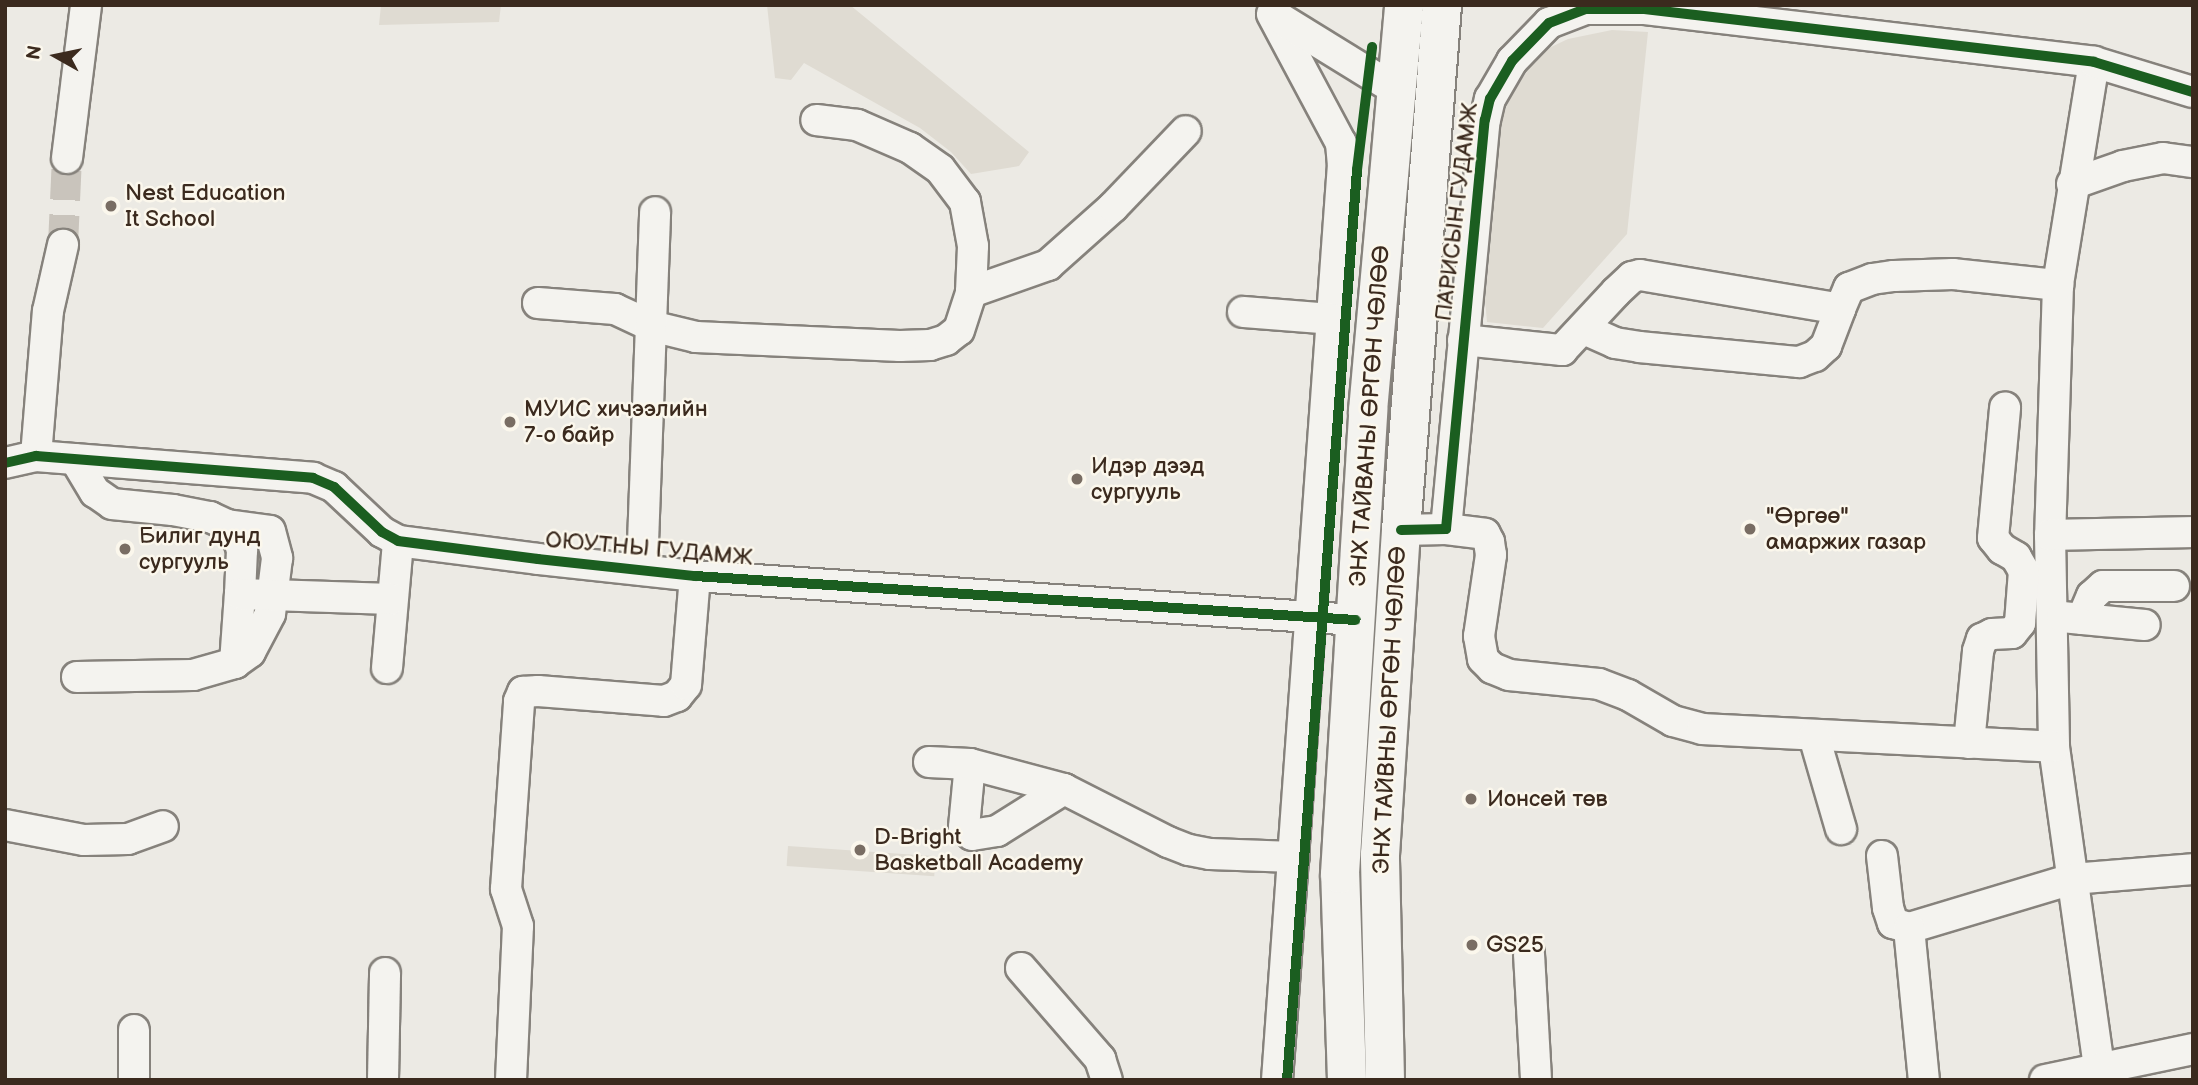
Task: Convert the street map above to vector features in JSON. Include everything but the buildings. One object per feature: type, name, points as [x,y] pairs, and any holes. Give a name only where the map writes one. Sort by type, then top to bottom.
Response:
[{"type":"highway","name":"ЭНХ ТАЙВАНЫ ӨРГӨН ЧӨЛӨӨ","points":[[1347,1080],[1340,874],[1368,411],[1404,5]]},
{"type":"highway","name":"ЭНХ ТАЙВНЫ ӨРГӨН ЧӨЛӨӨ","points":[[1385,1080],[1380,855],[1401,530],[1442,5]]},
{"type":"street","points":[[67,158],[86,5]]},
{"type":"street","name":"ПАРИСЫН ГУДАМЖ","points":[[1446,529],[1485,120],[1490,99],[1522,48],[1549,23],[1566,15],[1603,8],[1646,9],[2094,62],[2193,92]]},
{"type":"street","points":[[1267,9],[1396,90]]},
{"type":"street","points":[[1267,9],[1341,143],[1343,164],[1277,1080]]},
{"type":"street","points":[[2094,62],[2072,184],[2058,285],[2050,535],[2054,747],[2099,1069]]},
{"type":"street","points":[[538,303],[615,309],[651,326],[696,337],[803,344],[930,345],[946,340],[959,330],[971,292],[973,246],[965,202],[940,169],[910,148],[857,125],[816,120]]},
{"type":"street","points":[[971,292],[1048,265],[1113,207],[1186,131]]},
{"type":"street","points":[[2072,184],[2123,166],[2163,158],[2193,162]]},
{"type":"street","points":[[642,570],[655,212]]},
{"type":"street","points":[[36,456],[48,311],[63,245]]},
{"type":"street","points":[[1584,329],[1615,343],[1639,347],[1799,362],[1815,356],[1826,346],[1849,288],[1872,279],[1953,274],[2058,285]]},
{"type":"street","points":[[1463,340],[1562,350],[1616,292],[1632,277],[1640,275],[1840,309]]},
{"type":"street","points":[[1243,312],[1332,319]]},
{"type":"street","points":[[1969,743],[1978,651],[1982,639],[1992,634],[2012,633],[2020,623],[2024,571],[2016,557],[2002,549],[1993,538],[2005,408]]},
{"type":"street","name":"ОЮУТНЫ ГУДАМЖ","points":[[5,463],[36,456],[313,478],[334,487],[382,532],[398,541],[642,570],[695,576],[1356,620]]},
{"type":"street","points":[[75,459],[96,492],[113,504],[173,510],[210,517],[227,525],[270,531],[277,558],[270,614],[250,652],[235,663],[193,675],[77,677]]},
{"type":"street","points":[[227,525],[237,536],[242,550],[235,663]]},
{"type":"street","points":[[1401,530],[1446,529],[1485,534],[1491,555],[1479,636],[1483,659],[1492,668],[1508,675],[1600,684],[1628,695],[1673,721],[1702,729],[2054,747]]},
{"type":"street","points":[[2050,535],[2193,532]]},
{"type":"street","points":[[387,668],[398,541]]},
{"type":"street","points":[[511,1080],[517,926],[506,889],[519,701],[523,692],[538,691],[664,701],[677,696],[686,685],[695,576]]},
{"type":"street","points":[[2082,619],[2092,596],[2103,586],[2174,586]]},
{"type":"street","points":[[240,594],[392,599]]},
{"type":"street","points":[[2052,615],[2146,625]]},
{"type":"street","points":[[1814,736],[1841,830]]},
{"type":"street","points":[[929,762],[993,768],[1064,789],[1189,850],[1210,854],[1294,857]]},
{"type":"street","points":[[970,764],[964,827],[972,835],[996,831],[1064,789]]},
{"type":"street","points":[[5,825],[84,840],[128,839],[163,826]]},
{"type":"street","points":[[1882,856],[1893,923],[1909,928],[2073,879],[2193,869]]},
{"type":"street","points":[[1909,928],[1924,1080]]},
{"type":"street","points":[[1529,954],[1536,1080]]},
{"type":"street","points":[[1021,968],[1100,1059],[1107,1080]]},
{"type":"street","points":[[383,1080],[385,973]]},
{"type":"street","points":[[134,1030],[134,1080]]},
{"type":"street","points":[[2045,1080],[2099,1069],[2139,1070],[2193,1049]]},
{"type":"shaded area","points":[[381,5],[501,5],[499,22],[379,25]]},
{"type":"shaded area","points":[[767,5],[850,5],[1029,152],[1019,166],[971,174],[951,152],[920,128],[804,63],[791,80],[775,78]]},
{"type":"shaded area","points":[[1612,30],[1648,32],[1627,234],[1543,328],[1487,322],[1485,300],[1502,117],[1511,96],[1533,62],[1549,48],[1568,39]]},
{"type":"shaded area","points":[[788,846],[936,856],[934,876],[787,866]]},
{"type":"tunnel","points":[[63,245],[67,158]]},
{"type":"cycle path","points":[[1401,530],[1446,529],[1485,120],[1490,99],[1512,61],[1549,23],[1585,9],[1645,9],[2094,62],[2193,92]]},
{"type":"cycle path","points":[[1287,1080],[1357,170],[1372,47]]},
{"type":"cycle path","points":[[5,463],[36,456],[313,478],[334,487],[382,532],[398,541],[538,559],[695,576],[1356,620]]},
{"type":"place","name":"Nest Education It School","points":[[111,206]]},
{"type":"place","name":"МУИС хичээлийн 7-о байр","points":[[510,422]]},
{"type":"place","name":"Идэр дээд сургууль","points":[[1077,479]]},
{"type":"place","name":"\"Өргөө\" амаржих газар","points":[[1750,529]]},
{"type":"place","name":"Билиг дунд сургууль","points":[[125,549]]},
{"type":"place","name":"Ионсей төв","points":[[1471,799]]},
{"type":"place","name":"D-Bright Basketball Academy","points":[[860,850]]},
{"type":"place","name":"GS25","points":[[1472,945]]}]
